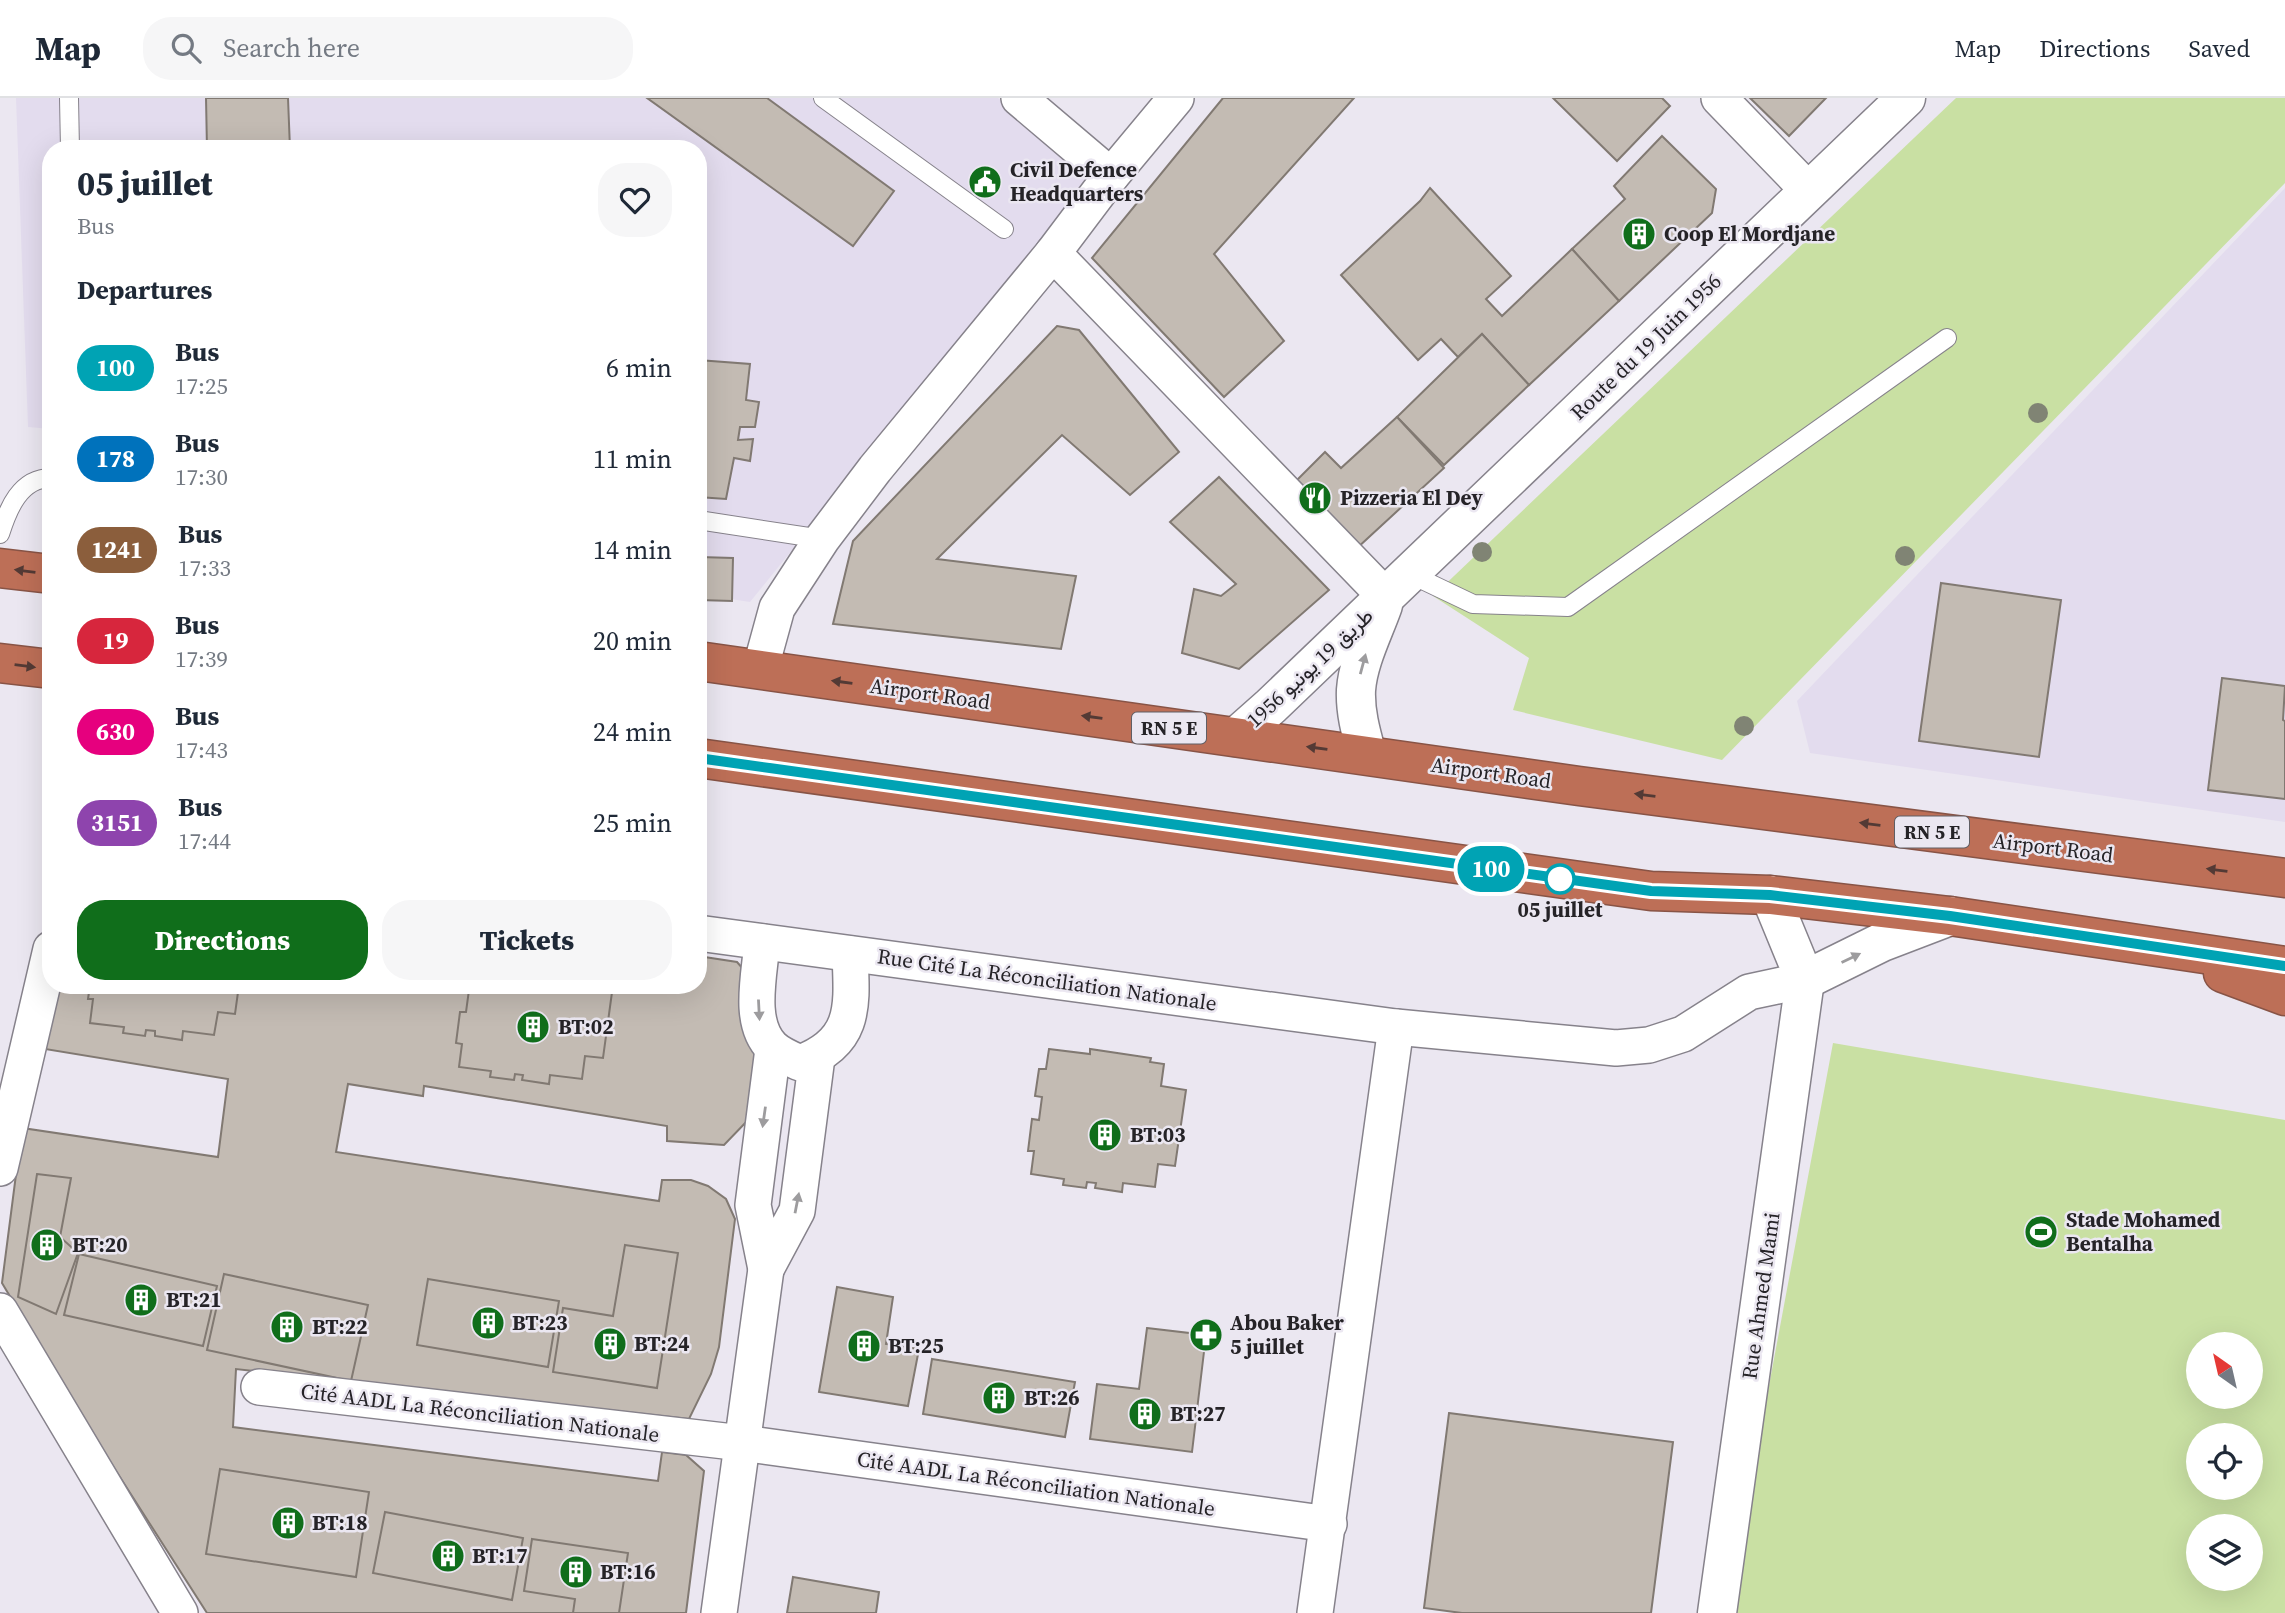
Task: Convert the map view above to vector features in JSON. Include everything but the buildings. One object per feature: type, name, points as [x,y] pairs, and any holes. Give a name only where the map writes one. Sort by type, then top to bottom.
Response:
[{"type":"highway","points":[[0,568],[42,573]]},
{"type":"highway","name":"Airport Road","points":[[707,662],[1592,788],[2280,874]]},
{"type":"highway","points":[[0,663],[42,668]]},
{"type":"highway","points":[[707,759],[1651,891],[1770,895],[1950,916],[2285,966]]},
{"type":"highway","points":[[2156,948],[2285,996]]},
{"type":"street","points":[[1018,98],[1111,176]]},
{"type":"street","points":[[1719,98],[1809,191]]},
{"type":"street","name":"Route du 19 Juin 1956","points":[[1398,585],[1906,98]]},
{"type":"street","points":[[760,670],[777,608],[822,539],[884,458],[1053,253],[1168,101]]},
{"type":"street","points":[[1053,253],[1398,585]]},
{"type":"street","name":"طريق 19 يونيو 1956","points":[[1236,737],[1398,585]]},
{"type":"street","name":"طريق 19 يونيو 1956","points":[[1367,755],[1358,722],[1356,688],[1366,653],[1398,585]]},
{"type":"street","points":[[1770,895],[1805,980],[1882,942],[1950,916]]},
{"type":"street","name":"Rue Cité La Réconciliation Nationale","points":[[707,934],[1396,1027],[1616,1048],[1649,1045],[1683,1034],[1749,992],[1805,980]]},
{"type":"street","points":[[762,942],[758,1014],[761,1033],[773,1049],[800,1063],[817,1057],[841,1034],[850,1018],[850,954]]},
{"type":"street","name":"Rue Ahmed Mami","points":[[1717,1613],[1805,980]]},
{"type":"street","points":[[0,1168],[42,988]]},
{"type":"street","points":[[1315,1613],[1396,1027]]},
{"type":"street","points":[[719,1613],[766,1269],[753,1205],[773,1049]]},
{"type":"street","points":[[766,1269],[797,1212],[817,1057]]},
{"type":"street","points":[[0,1311],[180,1613]]},
{"type":"street","name":"Cité AADL La Réconciliation Nationale","points":[[259,1387],[742,1443],[1329,1524]]},
{"type":"lane","points":[[69,98],[70,140]]},
{"type":"lane","points":[[823,98],[1004,229]]},
{"type":"lane","points":[[1398,585],[1473,604],[1568,607],[1947,338]]},
{"type":"lane","points":[[0,534],[8,508],[20,490],[42,479]]},
{"type":"lane","points":[[707,521],[822,539]]},
{"type":"shaded area","points":[[16,98],[998,98],[1096,174],[750,602],[707,595],[707,140],[42,140],[42,428],[28,427]]},
{"type":"shaded area","points":[[2285,188],[2285,822],[1810,753],[1797,701]]},
{"type":"green space","points":[[1956,98],[2285,98],[2285,183],[1722,760],[1513,710],[1529,658],[1433,596]]},
{"type":"green space","name":"Stade Mohamed Bentalha","points":[[1833,1043],[2285,1120],[2285,1613],[1736,1613],[1765,1407]]},
{"type":"bus line","name":"100","points":[[707,759],[1651,891],[1770,895],[1950,916],[2285,966]]},
{"type":"place","name":"Civil Defence Headquarters","points":[[985,182]]},
{"type":"place","name":"Coop El Mordjane","points":[[1639,234]]},
{"type":"place","name":"Pizzeria El Dey","points":[[1315,498]]},
{"type":"place","name":"05 juillet","points":[[1560,879]]},
{"type":"place","name":"BT:02","points":[[533,1027]]},
{"type":"place","name":"BT:03","points":[[1105,1135]]},
{"type":"place","name":"Stade Mohamed Bentalha","points":[[2041,1232]]},
{"type":"place","name":"BT:20","points":[[47,1245]]},
{"type":"place","name":"BT:21","points":[[141,1300]]},
{"type":"place","name":"BT:23","points":[[488,1323]]},
{"type":"place","name":"BT:22","points":[[287,1327]]},
{"type":"place","name":"Abou Baker 5 juillet","points":[[1206,1335]]},
{"type":"place","name":"BT:24","points":[[610,1344]]},
{"type":"place","name":"BT:25","points":[[864,1346]]},
{"type":"place","name":"BT:26","points":[[999,1398]]},
{"type":"place","name":"BT:27","points":[[1145,1414]]},
{"type":"place","name":"BT:18","points":[[288,1523]]},
{"type":"place","name":"BT:17","points":[[448,1556]]},
{"type":"place","name":"BT:16","points":[[576,1572]]}]
